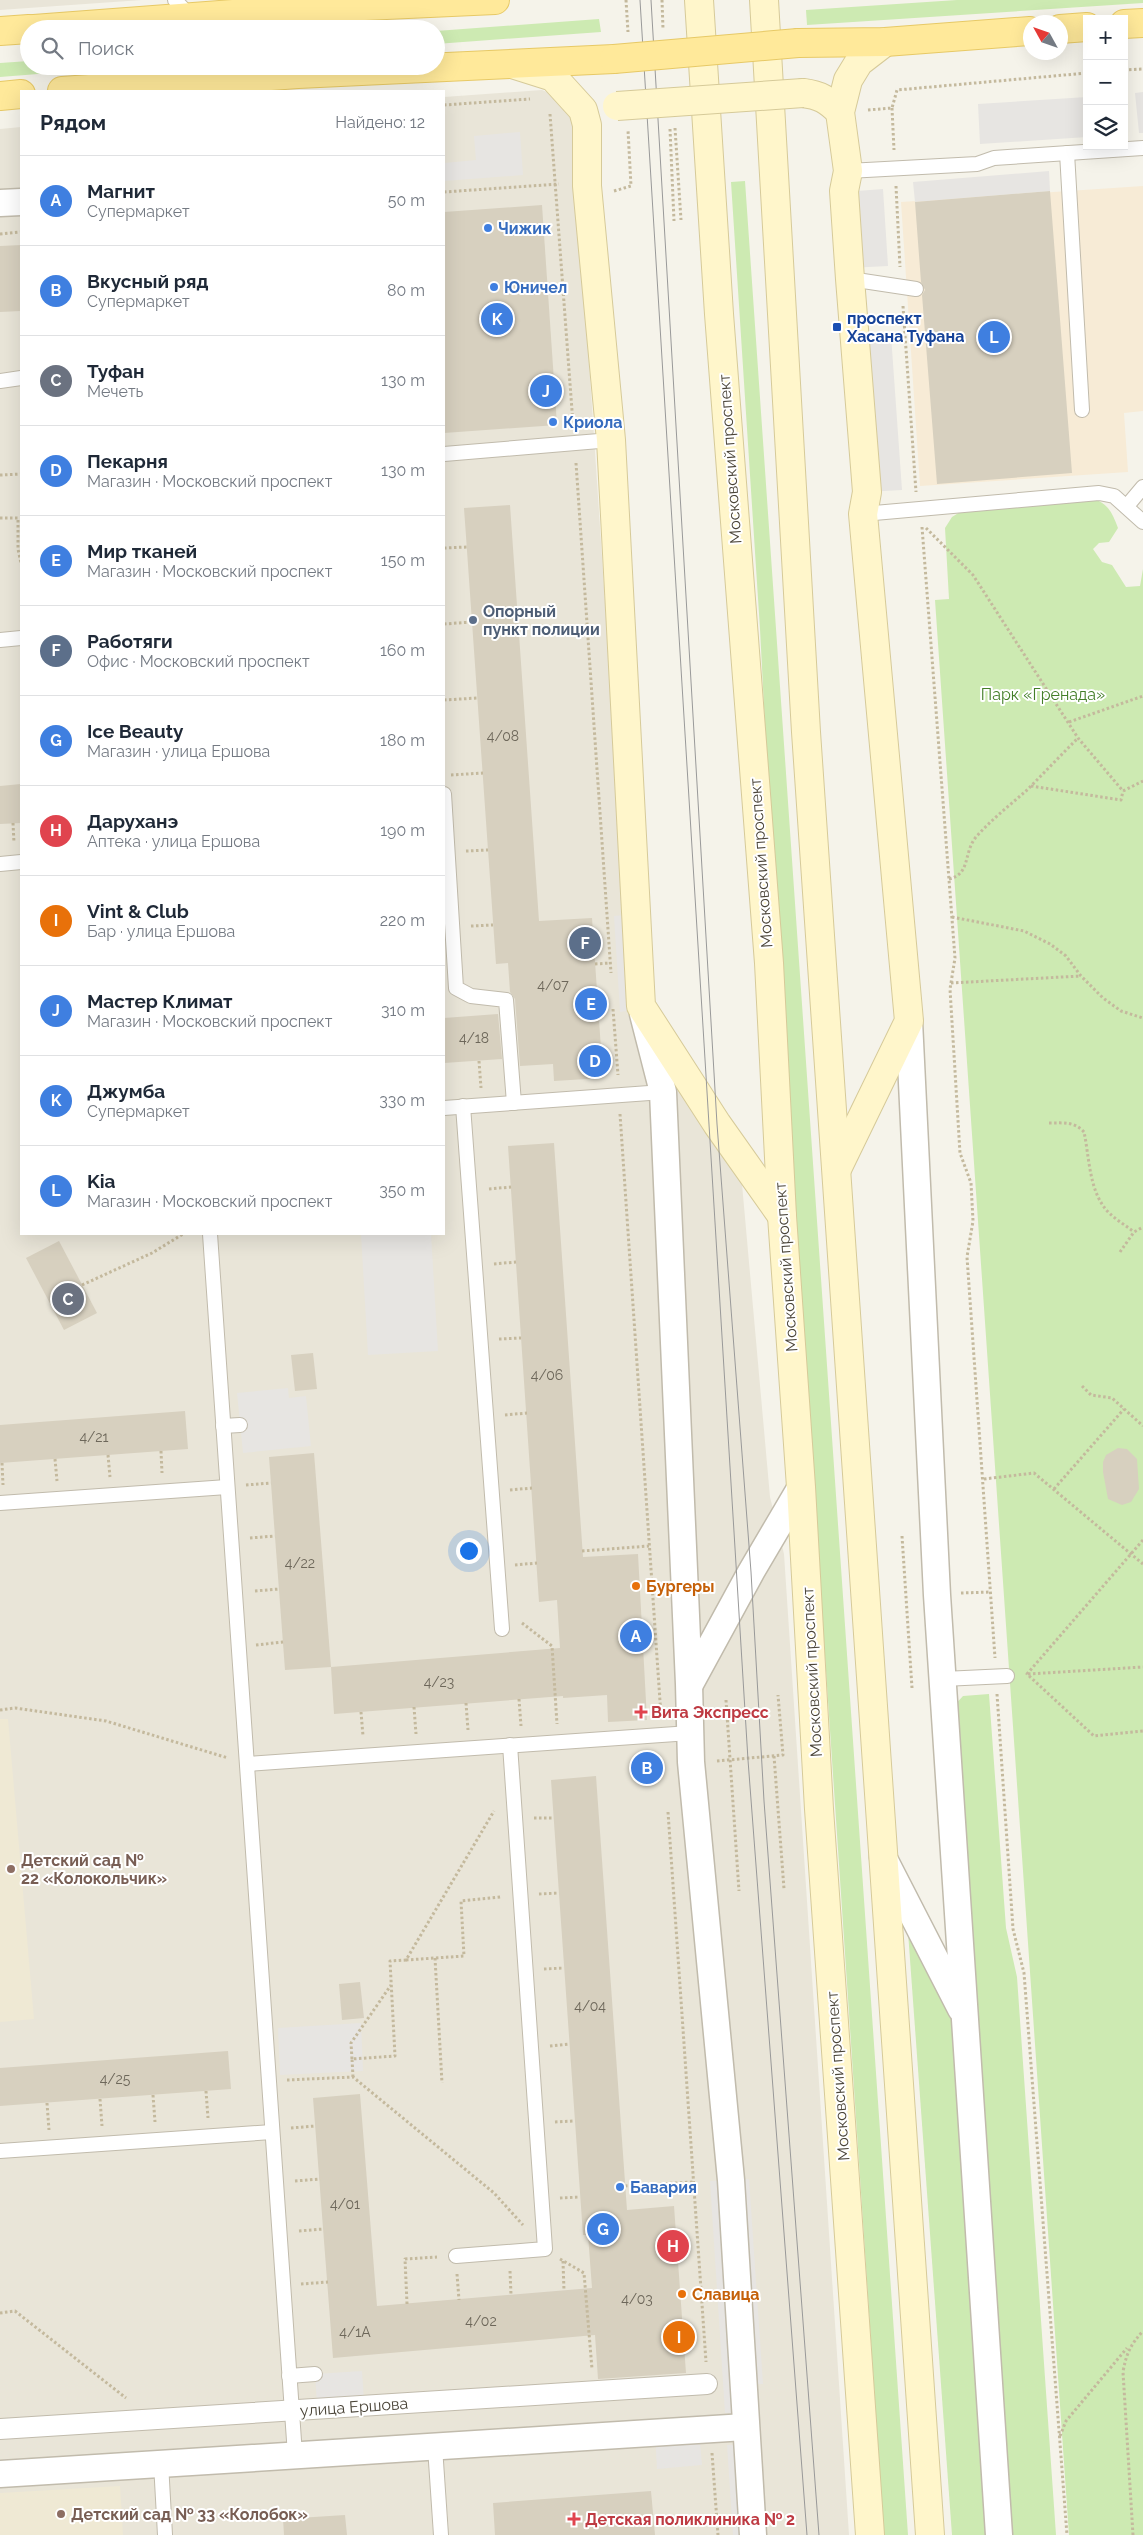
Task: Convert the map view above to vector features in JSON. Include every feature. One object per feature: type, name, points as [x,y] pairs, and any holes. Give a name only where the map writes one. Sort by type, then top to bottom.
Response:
[{"type":"main road","points":[[98,20],[183,8],[299,9],[494,0]]},
{"type":"main road","name":"Московский проспект","points":[[699,0],[719,314],[769,964],[782,1216],[801,1487],[820,1819],[870,2535]]},
{"type":"main road","points":[[764,0],[805,722],[930,2535]]},
{"type":"main road","points":[[1128,24],[1143,23]]},
{"type":"main road","points":[[1068,28],[1083,27]]},
{"type":"main road","points":[[0,31],[20,30]]},
{"type":"main road","points":[[445,68],[614,59],[798,43],[885,42],[1023,32]]},
{"type":"main road","points":[[836,1170],[909,1021],[864,514],[867,492],[844,192],[848,171],[840,112],[848,80],[859,62],[885,42]]},
{"type":"main road","points":[[515,65],[553,77],[583,110],[587,125],[587,186],[611,440],[641,1006],[717,1124],[782,1216]]},
{"type":"main road","points":[[92,90],[180,87],[289,75]]},
{"type":"main road","points":[[587,125],[597,113],[617,106],[803,93],[817,94],[829,100],[840,112]]},
{"type":"main road","points":[[0,96],[20,94]]},
{"type":"street","points":[[0,203],[20,202]]},
{"type":"street","points":[[641,1006],[662,1092],[689,1684],[690,1762],[731,2180],[753,2535]]},
{"type":"street","points":[[909,1021],[937,1595],[999,2535]]},
{"type":"street","points":[[689,1684],[801,1487]]},
{"type":"street","points":[[882,1855],[966,2019]]},
{"type":"street","name":"улица Ершова","points":[[0,2429],[708,2384]]},
{"type":"street","points":[[0,2474],[745,2427]]},
{"type":"lane","points":[[1128,148],[1143,148]]},
{"type":"lane","points":[[848,171],[977,164],[994,158],[1096,150]]},
{"type":"lane","points":[[1067,153],[1082,410]]},
{"type":"lane","points":[[850,279],[916,289]]},
{"type":"lane","points":[[0,381],[20,378]]},
{"type":"lane","points":[[445,454],[611,440]]},
{"type":"lane","points":[[1127,506],[1143,487]]},
{"type":"lane","points":[[864,514],[1099,493],[1114,496],[1143,522]]},
{"type":"lane","points":[[0,640],[20,638]]},
{"type":"lane","points":[[445,810],[456,988],[471,996],[506,1000],[514,1102]]},
{"type":"lane","points":[[0,864],[20,862]]},
{"type":"lane","points":[[445,1108],[662,1092]]},
{"type":"lane","points":[[464,1106],[502,1629]]},
{"type":"lane","points":[[210,1235],[295,2455]]},
{"type":"lane","points":[[223,1426],[240,1424]]},
{"type":"lane","points":[[0,1503],[227,1487]]},
{"type":"lane","points":[[943,1680],[1002,1676]]},
{"type":"lane","points":[[247,1764],[690,1733]]},
{"type":"lane","points":[[456,2256],[545,2250],[512,1781],[516,1745]]},
{"type":"lane","points":[[0,2151],[272,2132]]},
{"type":"lane","points":[[290,2376],[315,2374]]},
{"type":"lane","points":[[435,2446],[441,2535]]},
{"type":"lane","points":[[161,2463],[165,2535]]},
{"type":"path","points":[[1128,70],[1143,69]]},
{"type":"path","points":[[840,112],[892,108],[897,90],[1083,73]]},
{"type":"path","points":[[445,105],[535,99]]},
{"type":"path","points":[[550,111],[557,184],[611,982]]},
{"type":"path","points":[[670,128],[674,221]]},
{"type":"path","points":[[628,134],[631,186]]},
{"type":"path","points":[[445,192],[557,184]]},
{"type":"path","points":[[0,234],[20,232]]},
{"type":"path","points":[[0,475],[20,474]]},
{"type":"path","points":[[0,518],[20,518],[18,549],[20,557]]},
{"type":"path","points":[[922,523],[932,522]]},
{"type":"path","points":[[922,523],[972,575],[1078,738],[1123,791]]},
{"type":"path","points":[[922,523],[955,958],[951,983],[960,1153],[971,1183],[973,1221],[967,1257],[984,1479],[1002,1676],[1013,1929],[1024,1973],[1067,2535]]},
{"type":"path","points":[[445,548],[467,547]]},
{"type":"path","points":[[445,624],[472,622]]},
{"type":"path","points":[[1069,722],[1143,696]]},
{"type":"path","points":[[445,700],[477,698]]},
{"type":"path","points":[[949,879],[958,877],[962,873],[969,848],[976,838],[1078,738]]},
{"type":"path","points":[[445,776],[483,774]]},
{"type":"path","points":[[1123,791],[1143,781]]},
{"type":"path","points":[[1031,786],[1121,800],[1123,791]]},
{"type":"path","points":[[952,917],[1024,931],[1050,944],[1066,956],[1081,976],[1103,998],[1121,1011],[1143,1018]]},
{"type":"path","points":[[595,964],[610,963]]},
{"type":"path","points":[[951,983],[1081,976]]},
{"type":"path","points":[[612,1001],[662,1734]]},
{"type":"path","points":[[479,1061],[482,1105]]},
{"type":"path","points":[[1049,1123],[1078,1125],[1084,1132],[1094,1187],[1099,1200],[1111,1214],[1134,1232]]},
{"type":"path","points":[[1120,1252],[1134,1232],[1143,1227]]},
{"type":"path","points":[[82,1285],[152,1252],[181,1235]]},
{"type":"path","points":[[1082,1386],[1086,1393],[1108,1396],[1143,1426]]},
{"type":"path","points":[[1054,1489],[1124,1409]]},
{"type":"path","points":[[984,1479],[1034,1473],[1143,1564]]},
{"type":"path","points":[[902,1536],[912,1688]]},
{"type":"path","points":[[1027,1674],[1143,1540]]},
{"type":"path","points":[[582,1551],[650,1546]]},
{"type":"path","points":[[235,1593],[279,1589]]},
{"type":"path","points":[[501,1608],[552,1646],[558,1742]]},
{"type":"path","points":[[238,1646],[283,1642]]},
{"type":"path","points":[[1002,1676],[1143,1668]]},
{"type":"path","points":[[1027,1674],[1094,1736],[1143,1731]]},
{"type":"path","points":[[690,1762],[783,1755],[778,1696]]},
{"type":"path","points":[[516,1745],[520,1699]]},
{"type":"path","points":[[726,1700],[740,1891]]},
{"type":"path","points":[[466,1703],[469,1748]]},
{"type":"path","points":[[414,1707],[417,1752]]},
{"type":"path","points":[[0,1710],[15,1708],[106,1721],[247,1764]]},
{"type":"path","points":[[361,1712],[364,1756]]},
{"type":"path","points":[[774,1756],[784,1890]]},
{"type":"path","points":[[406,1960],[512,1781]]},
{"type":"path","points":[[668,1811],[708,2384]]},
{"type":"path","points":[[352,2059],[395,2056],[390,1961],[464,1956],[461,1901],[520,1895]]},
{"type":"path","points":[[434,1958],[442,2083]]},
{"type":"path","points":[[353,2077],[351,2043],[392,1985]]},
{"type":"path","points":[[269,2081],[353,2077],[494,2193],[545,2250],[584,2273],[594,2392]]},
{"type":"path","points":[[206,2091],[209,2136]]},
{"type":"path","points":[[153,2095],[157,2140]]},
{"type":"path","points":[[100,2099],[104,2144]]},
{"type":"path","points":[[47,2103],[50,2148]]},
{"type":"path","points":[[625,2186],[693,2182]]},
{"type":"path","points":[[279,2232],[324,2229]]},
{"type":"path","points":[[407,2304],[405,2259],[456,2256],[459,2300]]},
{"type":"path","points":[[562,2261],[564,2291]]},
{"type":"path","points":[[283,2285],[328,2282]]},
{"type":"path","points":[[0,2313],[15,2311],[154,2419]]},
{"type":"path","points":[[1060,2437],[1066,2422],[1143,2331]]},
{"type":"path","points":[[1131,2343],[1125,2356],[1123,2372],[1133,2535]]},
{"type":"path","points":[[711,2430],[718,2535]]},
{"type":"shaded area","points":[[0,0],[142,0],[0,10]]},
{"type":"shaded area","points":[[542,90],[556,96],[573,120],[632,1010],[742,1184],[770,1497],[784,1554],[849,2535],[0,2535],[0,129],[20,127],[20,1235],[445,1235],[445,97]]},
{"type":"shaded area","points":[[1143,92],[1143,133],[1139,133],[1135,93]]},
{"type":"shaded area","points":[[1083,97],[1083,137],[980,144],[978,104]]},
{"type":"shaded area","points":[[520,132],[523,175],[445,181],[445,163],[476,160],[474,136]]},
{"type":"shaded area","points":[[1049,171],[1050,191],[915,202],[913,182]]},
{"type":"shaded area","points":[[1143,186],[1143,411],[1124,413],[1128,472],[920,486],[901,202]]},
{"type":"shaded area","points":[[883,189],[888,266],[849,268],[844,192]]},
{"type":"shaded area","points":[[891,335],[902,490],[867,492],[856,338]]},
{"type":"shaded area","points":[[625,915],[632,1010],[620,1012],[614,916]]},
{"type":"shaded area","points":[[361,1235],[431,1235],[438,1351],[368,1355]]},
{"type":"shaded area","points":[[288,1388],[289,1398],[306,1396],[311,1446],[243,1453],[237,1393]]},
{"type":"shaded area","name":"Детский сад № 22 «Колокольчик»","points":[[0,1719],[8,1719],[34,2019],[0,2022]]},
{"type":"shaded area","points":[[361,2023],[363,2071],[280,2075],[278,2028]]},
{"type":"shaded area","points":[[749,2179],[763,2384],[743,2385],[744,2412],[725,2413],[710,2181]]},
{"type":"shaded area","points":[[362,2371],[364,2401],[317,2404],[315,2374]]},
{"type":"shaded area","points":[[699,2430],[702,2465],[657,2469],[655,2433]]},
{"type":"shaded area","points":[[746,2444],[753,2535],[733,2535],[727,2445]]},
{"type":"shaded area","name":"Детский сад № 33 «Колобок»","points":[[120,2486],[123,2535],[0,2535],[0,2493]]},
{"type":"green space","points":[[957,0],[1143,0],[1143,3],[807,25],[806,10]]},
{"type":"green space","points":[[599,19],[601,32],[445,43],[445,30]]},
{"type":"green space","points":[[20,62],[20,75],[25,75],[0,77],[0,63]]},
{"type":"green space","points":[[745,181],[908,2535],[884,2535],[773,880],[760,629],[731,182]]},
{"type":"green space","name":"Парк «Гренада»","points":[[1091,498],[1109,509],[1118,528],[1109,542],[1099,543],[1093,549],[1102,562],[1112,565],[1126,587],[1140,586],[1143,569],[1143,2535],[1069,2535],[935,600],[949,599],[945,528],[952,517],[965,509]]},
{"type":"green space","points":[[989,1694],[1006,1928],[1017,1977],[1056,2535],[1007,2535],[952,1708],[963,1696]]},
{"type":"green space","points":[[908,1932],[962,2042],[992,2535],[952,2535]]},
{"type":"building","points":[[1050,191],[1072,473],[937,484],[922,295],[925,290],[921,282],[915,202]]},
{"type":"building","points":[[542,205],[557,425],[445,433],[445,212]]},
{"type":"building","points":[[20,245],[20,311],[0,312],[0,246]]},
{"type":"building","points":[[510,505],[539,921],[592,918],[603,1078],[554,1081],[553,1064],[520,1066],[515,999],[510,992],[508,963],[496,964],[464,508]]},
{"type":"building","points":[[20,784],[20,823],[0,824],[0,786]]},
{"type":"building","points":[[498,1014],[502,1059],[445,1063],[445,1018]]},
{"type":"building","points":[[554,1143],[583,1557],[638,1554],[647,1720],[608,1722],[607,1695],[563,1698],[563,1696],[334,1714],[331,1667],[560,1648],[557,1600],[539,1602],[508,1146]]},
{"type":"building","points":[[59,1241],[97,1313],[64,1330],[26,1258]]},
{"type":"building","points":[[313,1353],[317,1389],[295,1391],[291,1355]]},
{"type":"building","points":[[185,1411],[188,1449],[0,1463],[0,1425]]},
{"type":"building","points":[[1118,1448],[1127,1449],[1137,1459],[1139,1489],[1131,1502],[1122,1505],[1108,1499],[1103,1472],[1103,1462],[1106,1455]]},
{"type":"building","points":[[314,1453],[331,1667],[285,1670],[269,1457]]},
{"type":"building","points":[[596,1776],[627,2210],[674,2206],[686,2373],[598,2379],[595,2335],[333,2358],[313,2098],[360,2094],[377,2306],[592,2288],[588,2235],[583,2235],[551,1780]]},
{"type":"building","points":[[360,1982],[364,2018],[342,2020],[339,1984]]},
{"type":"building","points":[[228,2051],[231,2089],[0,2106],[0,2068]]},
{"type":"building","name":"Детская поликлиника № 2","points":[[651,2491],[655,2535],[495,2535],[493,2503]]},
{"type":"building","points":[[345,2515],[347,2535],[284,2535],[283,2519]]},
{"type":"tram line","points":[[640,0],[748,1760],[807,2535]]},
{"type":"tram line","points":[[651,0],[717,1124],[751,1572],[764,1801],[819,2535]]},
{"type":"place","name":"Чижик","points":[[488,228]]},
{"type":"place","name":"Юничел","points":[[494,287]]},
{"type":"place","name":"Джумба","points":[[497,319]]},
{"type":"place","name":"проспект Хасана Туфана","points":[[837,327]]},
{"type":"place","name":"Kia","points":[[994,337]]},
{"type":"place","name":"Мастер Климат","points":[[546,391]]},
{"type":"place","name":"Криола","points":[[553,422]]},
{"type":"place","name":"Опорный пункт полиции","points":[[473,620]]},
{"type":"place","name":"Работяги","points":[[585,943]]},
{"type":"place","name":"Мир тканей","points":[[591,1004]]},
{"type":"place","name":"Пекарня","points":[[595,1061]]},
{"type":"place","name":"Туфан","points":[[68,1299]]},
{"type":"place","name":"Бургеры","points":[[636,1586]]},
{"type":"place","name":"Магнит","points":[[636,1636]]},
{"type":"place","name":"Вита Экспресс","points":[[641,1712]]},
{"type":"place","name":"Вкусный ряд","points":[[647,1768]]},
{"type":"place","name":"Детский сад № 22 «Колокольчик»","points":[[11,1869]]},
{"type":"place","name":"Бавария","points":[[620,2187]]},
{"type":"place","name":"Ice Beauty","points":[[603,2229]]},
{"type":"place","name":"Даруханэ","points":[[673,2246]]},
{"type":"place","name":"Славица","points":[[682,2294]]},
{"type":"place","name":"Vint & Club","points":[[679,2337]]},
{"type":"place","name":"Детский сад № 33 «Колобок»","points":[[61,2514]]},
{"type":"place","name":"Детская поликлиника № 2","points":[[574,2519]]}]
